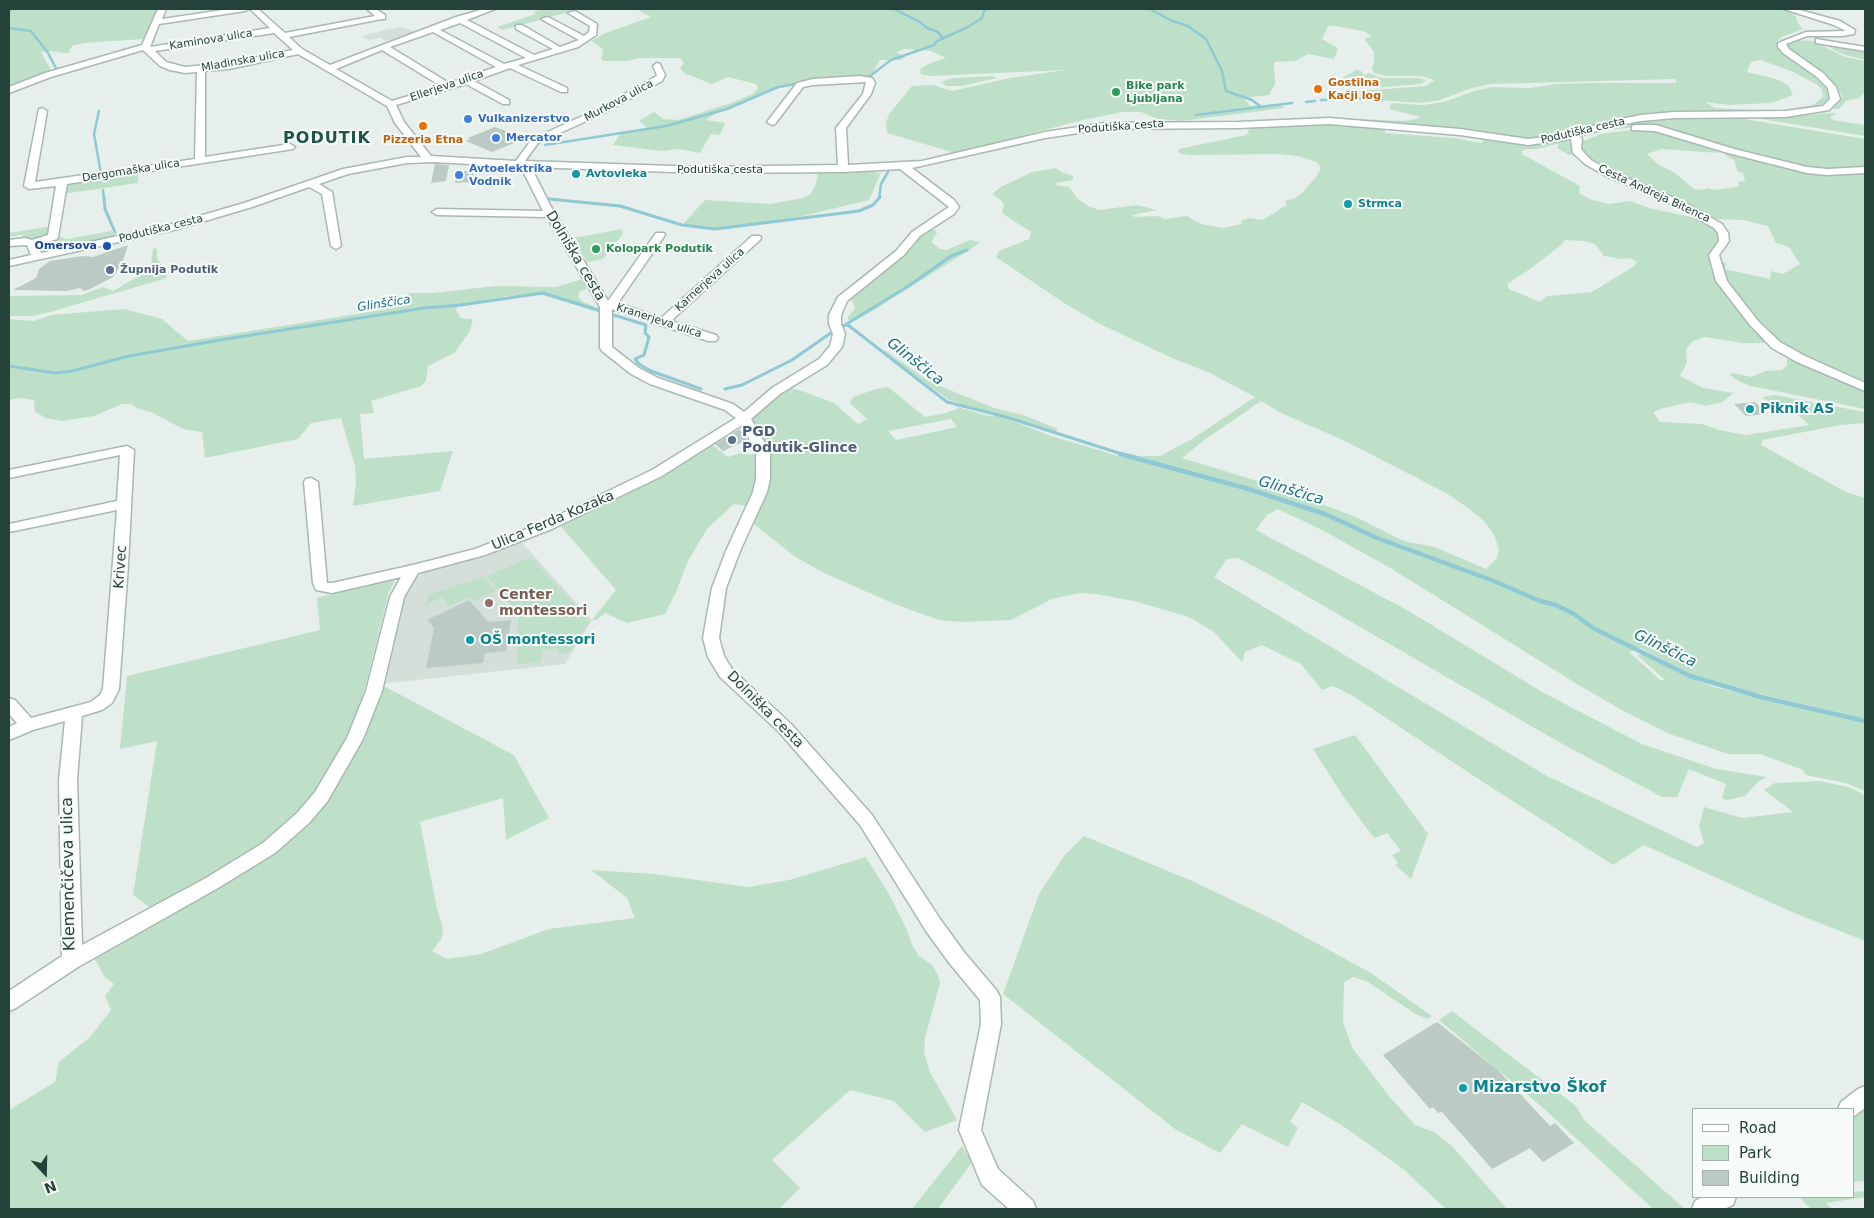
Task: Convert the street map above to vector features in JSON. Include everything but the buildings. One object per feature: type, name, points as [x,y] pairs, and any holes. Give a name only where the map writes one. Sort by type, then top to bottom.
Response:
[{"type":"street","points":[[9,90],[48,74],[146,49],[162,9]]},
{"type":"street","points":[[157,22],[245,9]]},
{"type":"street","points":[[254,9],[299,51],[390,104],[400,123],[428,159]]},
{"type":"street","name":"Kaminova ulica","points":[[146,49],[279,33],[382,17],[371,9]]},
{"type":"street","points":[[465,9],[474,14]]},
{"type":"street","points":[[328,69],[383,47],[492,9]]},
{"type":"street","points":[[1788,9],[1837,23],[1851,30],[1843,34],[1806,34],[1796,37]]},
{"type":"street","points":[[545,19],[585,40],[593,33],[594,26],[572,13]]},
{"type":"street","points":[[460,19],[533,58]]},
{"type":"street","points":[[519,27],[560,50]]},
{"type":"street","name":"Ellerjeva ulica","points":[[433,29],[506,66],[564,90]]},
{"type":"street","points":[[1796,37],[1865,49]]},
{"type":"street","name":"Podutiška cesta","points":[[9,263],[174,227],[371,165],[428,159],[736,171],[903,166],[1054,133],[1131,125],[1329,121],[1460,132],[1516,141],[1538,141],[1575,137],[1614,123],[1658,116],[1786,114],[1826,108],[1835,99],[1832,87],[1820,75],[1782,47],[1782,43],[1796,37]]},
{"type":"street","name":"Ellerjeva ulica","points":[[390,104],[449,87],[585,40]]},
{"type":"street","points":[[383,47],[449,87]]},
{"type":"street","name":"Mladinska ulica","points":[[146,49],[157,60],[173,68],[201,70],[230,66],[299,51]]},
{"type":"street","name":"Murkova ulica","points":[[521,164],[535,141],[603,110],[659,79],[661,75],[657,66]]},
{"type":"street","name":"Dergomaška ulica","points":[[200,160],[201,70]]},
{"type":"street","points":[[772,122],[800,85],[813,82],[870,80],[871,83],[867,94],[841,128],[843,168]]},
{"type":"street","points":[[467,81],[506,102]]},
{"type":"street","name":"Dergomaška ulica","points":[[42,111],[29,186],[290,147]]},
{"type":"street","points":[[1575,137],[1628,128],[1656,128],[1731,151],[1808,170],[1827,172],[1865,170]]},
{"type":"street","name":"Cesta Andreja Bitenca","points":[[1575,137],[1576,149],[1588,162],[1682,205],[1718,226],[1724,233],[1724,241],[1714,255],[1716,268],[1722,281],[1754,323],[1776,345],[1801,359],[1865,387]]},
{"type":"street","name":"Dolniška cesta","points":[[521,164],[594,290],[608,310],[606,348],[654,381],[729,407],[744,418],[763,452],[763,480],[760,492],[733,551],[719,588],[711,638],[716,658],[726,673],[785,728],[866,820],[933,925],[957,958],[990,997],[991,1024],[970,1130],[990,1177],[1025,1209]]},
{"type":"street","name":"Ulica Ferda Kozaka","points":[[311,482],[321,587],[332,588],[414,570],[480,552],[547,526],[664,469],[744,418],[758,405],[792,380],[823,362],[836,348],[837,329],[835,315],[842,299],[900,253],[916,234],[943,218],[954,206],[903,166]]},
{"type":"street","points":[[9,243],[26,241],[32,243],[53,237],[62,182]]},
{"type":"street","points":[[309,183],[327,192],[336,246]]},
{"type":"street","points":[[437,212],[551,214]]},
{"type":"street","points":[[608,310],[660,235]]},
{"type":"street","name":"Karnerjeva ulica","points":[[664,321],[756,238]]},
{"type":"street","points":[[32,243],[37,257]]},
{"type":"street","name":"Kranerjeva ulica","points":[[608,310],[664,321],[712,338]]},
{"type":"street","points":[[729,407],[758,405]]},
{"type":"street","name":"Krivec","points":[[9,474],[127,450],[111,690],[106,699],[96,706],[28,724],[9,734]]},
{"type":"street","points":[[9,528],[124,504]]},
{"type":"street","points":[[71,961],[212,883],[269,848],[303,818],[321,797],[355,739],[374,691],[397,597],[414,570]]},
{"type":"street","points":[[9,704],[28,724]]},
{"type":"street","name":"Klemenčičeva ulica","points":[[9,1002],[71,961],[73,950],[68,780],[74,713]]},
{"type":"street","points":[[1849,1108],[1865,1096]]},
{"type":"street","points":[[1703,1209],[1723,1198]]},
{"type":"shaded area","points":[[399,27],[416,31],[402,38],[384,41],[381,38],[369,40],[361,36]]},
{"type":"shaded area","name":"Center montessori","points":[[519,539],[592,620],[565,664],[380,684],[398,612],[413,581],[424,572],[436,567]]},
{"type":"green space","points":[[9,9],[158,9],[144,39],[83,43],[72,46],[68,53],[41,52],[52,72],[9,89]]},
{"type":"green space","points":[[543,9],[579,9],[503,30],[497,27],[536,14],[534,12]]},
{"type":"green space","points":[[636,9],[1783,9],[1796,16],[1797,22],[1803,29],[1782,37],[1777,41],[1777,47],[1818,75],[1828,88],[1828,100],[1817,108],[1795,111],[1776,111],[1686,111],[1633,116],[1596,124],[1570,133],[1533,139],[1503,137],[1460,129],[1358,122],[1356,120],[1358,119],[1405,121],[1416,119],[1420,117],[1390,109],[1391,103],[1423,105],[1444,102],[1474,91],[1492,87],[1530,88],[1556,84],[1592,83],[1676,83],[1675,79],[1490,84],[1469,89],[1440,100],[1421,103],[1364,99],[1360,98],[1359,91],[1426,86],[1435,80],[1421,76],[1386,76],[1374,73],[1372,68],[1374,52],[1365,40],[1371,37],[1370,35],[1363,31],[1329,25],[1322,39],[1338,48],[1334,59],[1308,54],[1295,61],[1274,62],[1275,84],[1269,95],[1244,98],[1250,106],[1280,104],[1284,108],[1181,121],[1158,119],[1141,112],[1122,112],[1083,120],[955,153],[887,133],[886,123],[889,114],[912,86],[933,85],[952,91],[1005,79],[1065,70],[931,76],[921,74],[920,69],[946,58],[931,51],[905,49],[896,52],[905,57],[901,60],[880,60],[871,76],[807,82],[763,92],[715,114],[706,120],[725,123],[720,135],[711,134],[700,153],[679,149],[662,151],[613,145],[620,134],[647,128],[639,121],[654,112],[663,119],[678,120],[731,103],[753,94],[758,88],[756,84],[728,77],[712,84],[686,74],[680,69],[684,63],[680,58],[640,58],[628,61],[603,61],[601,58],[603,54],[602,48],[591,41],[603,34],[651,17]],"holes":[[[1761,60],[1793,72],[1822,89],[1823,97],[1813,105],[1776,111],[1715,108],[1705,102],[1729,105],[1771,103],[1793,95],[1788,85],[1776,79],[1747,72],[1751,62]]]},
{"type":"green space","points":[[1796,40],[1813,41],[1845,57],[1865,61],[1865,92],[1859,98],[1846,101],[1839,109],[1833,109],[1842,96],[1837,87],[1827,77],[1788,48],[1788,45]]},
{"type":"green space","points":[[1822,43],[1865,50],[1865,60],[1842,54]]},
{"type":"green space","points":[[1357,70],[1361,71],[1364,75],[1369,73],[1381,78],[1417,78],[1427,80],[1421,84],[1372,88],[1356,88],[1334,82]]},
{"type":"green space","points":[[993,76],[997,78],[962,86],[946,86],[941,82],[953,78]]},
{"type":"green space","points":[[1837,114],[1830,117],[1833,120],[1865,125],[1865,136],[1755,118]]},
{"type":"green space","points":[[1683,117],[1732,117],[1865,139],[1865,169],[1827,171],[1809,169],[1643,126],[1598,130],[1639,121]]},
{"type":"green space","points":[[1329,123],[1385,128],[1385,133],[1453,138],[1482,143],[1484,138],[1514,144],[1532,145],[1565,140],[1572,144],[1574,154],[1569,155],[1557,148],[1559,144],[1556,144],[1538,149],[1526,149],[1522,151],[1522,154],[1580,186],[1579,193],[1589,199],[1609,204],[1630,201],[1649,208],[1695,218],[1713,225],[1719,233],[1717,243],[1710,254],[1710,267],[1715,278],[1766,343],[1742,343],[1705,337],[1693,341],[1686,349],[1687,362],[1680,376],[1703,388],[1734,393],[1722,402],[1706,406],[1691,402],[1653,412],[1660,422],[1702,424],[1719,430],[1746,435],[1809,425],[1794,411],[1784,412],[1762,397],[1774,395],[1865,412],[1865,423],[1841,425],[1762,440],[1761,445],[1846,492],[1865,498],[1865,719],[1714,683],[1683,671],[1641,648],[1629,652],[1660,680],[1665,680],[1637,655],[1643,654],[1679,673],[1714,687],[1865,723],[1865,791],[1846,783],[1806,775],[1803,770],[1760,754],[1728,754],[1670,734],[1627,713],[1577,684],[1392,569],[1326,532],[1278,509],[1267,515],[1256,530],[1407,610],[1544,693],[1642,744],[1716,769],[1767,777],[1758,782],[1745,796],[1727,800],[1722,798],[1726,784],[1689,769],[1677,797],[1662,797],[1557,741],[1238,558],[1227,559],[1214,577],[1547,776],[1697,847],[1704,843],[1699,827],[1704,807],[1742,818],[1793,812],[1764,790],[1775,783],[1820,781],[1848,787],[1859,792],[1865,796],[1865,941],[1792,912],[1644,845],[1613,865],[1353,696],[1333,686],[1322,690],[1301,664],[1262,645],[1245,652],[1242,662],[1214,632],[1189,617],[1134,601],[1080,593],[1052,599],[1011,620],[962,622],[939,620],[892,603],[822,572],[794,556],[754,524],[765,484],[752,420],[764,404],[789,388],[834,403],[858,424],[867,419],[850,403],[853,397],[888,387],[925,417],[946,413],[957,409],[957,407],[989,416],[1000,416],[1051,436],[1125,458],[1128,453],[1139,456],[1160,456],[1192,439],[1255,397],[1210,373],[1172,358],[1100,324],[1064,303],[996,257],[999,251],[1029,239],[1031,232],[1006,216],[1002,212],[1004,205],[1001,200],[992,194],[1001,187],[1032,172],[1056,168],[1073,176],[1073,180],[1056,183],[1056,185],[1069,187],[1077,198],[1088,206],[1099,210],[1137,205],[1157,210],[1132,215],[1135,217],[1157,216],[1165,219],[1187,216],[1201,224],[1223,228],[1242,224],[1241,221],[1249,218],[1262,220],[1287,205],[1285,201],[1295,198],[1302,193],[1321,168],[1317,162],[1297,156],[1279,154],[1192,155],[1178,152],[1179,149],[1246,135],[1251,127]],"holes":[[[1565,240],[1595,244],[1604,256],[1621,259],[1630,258],[1637,262],[1634,266],[1592,292],[1547,296],[1540,302],[1509,289],[1507,284],[1530,269]],[[1261,401],[1279,412],[1345,441],[1446,493],[1484,521],[1494,535],[1499,549],[1497,558],[1486,569],[1435,547],[1404,541],[1356,517],[1264,483],[1182,458]],[[951,419],[957,427],[896,440],[888,431]]]},
{"type":"green space","points":[[1646,128],[1710,146],[1707,148],[1719,153],[1661,149],[1647,154],[1659,165],[1675,173],[1694,189],[1704,190],[1708,188],[1713,190],[1737,187],[1739,185],[1738,182],[1745,181],[1743,173],[1738,172],[1734,160],[1725,155],[1730,152],[1796,168],[1844,172],[1865,171],[1865,383],[1806,358],[1772,336],[1731,288],[1721,271],[1721,261],[1726,263],[1725,269],[1770,279],[1771,271],[1783,274],[1800,264],[1789,247],[1776,243],[1768,226],[1743,220],[1715,219],[1609,171],[1586,157],[1580,147],[1581,142],[1601,134]]},
{"type":"green space","points":[[874,170],[875,173],[881,173],[869,200],[799,217],[709,229],[683,224],[705,200],[771,204],[810,195],[816,184],[818,171]]},
{"type":"green space","points":[[138,171],[138,183],[63,194],[64,186],[77,180]]},
{"type":"green space","points":[[52,226],[51,236],[34,240],[22,239],[22,235],[42,231],[9,237],[9,233]]},
{"type":"green space","name":"Kolopark Podutik","points":[[622,229],[623,234],[603,259],[587,262],[574,238]]},
{"type":"green space","points":[[930,229],[935,230],[937,233],[931,242],[940,249],[946,250],[970,240],[980,242],[869,313],[852,322],[849,321],[848,317],[855,308],[851,298],[854,291],[916,238]]},
{"type":"green space","points":[[112,231],[117,237],[56,250],[47,249],[41,243],[60,237],[67,239]]},
{"type":"green space","points":[[156,248],[157,258],[167,278],[50,312],[33,316],[9,316],[9,296],[82,295],[103,287],[113,291],[140,275],[151,264],[153,249]]},
{"type":"green space","points":[[583,279],[587,289],[580,291],[578,297],[582,301],[603,310],[601,313],[542,295],[508,296],[459,305],[456,310],[461,318],[473,319],[470,331],[454,353],[428,366],[426,381],[421,386],[371,401],[374,413],[360,414],[364,459],[453,451],[440,491],[353,506],[356,484],[355,466],[341,418],[311,423],[298,439],[205,458],[202,432],[183,429],[131,404],[122,404],[94,416],[62,421],[46,418],[35,412],[34,400],[19,398],[9,400],[9,319],[34,321],[51,315],[124,309],[162,319],[188,341],[394,308],[406,301],[409,293],[433,293],[496,286],[556,287]]},
{"type":"green space","points":[[886,351],[930,382],[994,408],[1023,415],[1058,429],[1055,432],[949,400],[883,352]]},
{"type":"green space","points":[[1792,358],[1865,389],[1865,409],[1751,386],[1740,382],[1730,375],[1733,373],[1752,377],[1765,371],[1782,370],[1787,365],[1787,359]]},
{"type":"green space","points":[[710,443],[728,457],[746,451],[749,455],[758,452],[761,470],[749,506],[734,504],[707,529],[688,561],[665,614],[627,623],[605,613],[597,620],[592,620],[616,590],[558,523]]},
{"type":"green space","points":[[531,557],[560,589],[515,610],[487,576]]},
{"type":"green space","points":[[484,577],[496,591],[473,601],[470,597],[448,607],[444,597],[425,605],[430,594]]},
{"type":"green space","points":[[385,579],[393,579],[395,582],[389,592],[363,695],[350,731],[334,764],[307,803],[258,849],[153,910],[133,895],[157,741],[120,749],[127,676],[320,630],[317,598]]},
{"type":"green space","points":[[561,589],[589,622],[570,652],[558,654],[558,648],[542,650],[541,662],[523,664],[517,662],[518,614],[515,610]]},
{"type":"green space","points":[[380,684],[514,755],[549,818],[506,840],[503,798],[420,822],[437,909],[443,928],[442,938],[432,951],[447,959],[481,954],[549,929],[635,918],[627,898],[591,870],[654,874],[748,887],[789,880],[866,857],[889,894],[913,947],[919,956],[932,965],[938,975],[940,983],[925,1038],[924,1053],[930,1072],[957,1120],[925,1132],[894,1101],[850,1090],[772,1160],[800,1188],[779,1209],[9,1209],[9,1110],[55,1082],[59,1062],[90,1037],[111,1010],[105,996],[114,984],[104,976],[94,957],[314,815],[341,780],[357,749]]},
{"type":"green space","points":[[1355,735],[1428,834],[1411,879],[1395,865],[1398,863],[1392,855],[1401,851],[1387,833],[1374,838],[1343,796],[1313,749]]},
{"type":"green space","points":[[1084,836],[1192,881],[1272,919],[1371,973],[1432,1016],[1427,1019],[1414,1013],[1368,982],[1353,977],[1344,982],[1343,1022],[1353,1049],[1389,1096],[1415,1125],[1434,1132],[1453,1147],[1507,1209],[1446,1209],[1403,1169],[1346,1128],[1302,1102],[1290,1122],[1298,1128],[1288,1147],[1242,1124],[1220,1153],[1175,1129],[1003,994],[1039,894],[1064,856]]},
{"type":"green space","points":[[1452,1011],[1576,1106],[1584,1120],[1685,1209],[1653,1209],[1542,1107],[1439,1020]]},
{"type":"green space","points":[[1865,1108],[1865,1181],[1854,1182],[1854,1116]]},
{"type":"green space","points":[[962,1146],[972,1162],[938,1209],[912,1209]]},
{"type":"green space","points":[[1865,1191],[1865,1197],[1826,1203],[1832,1209],[1811,1209],[1800,1198],[1854,1198],[1854,1192]]},
{"type":"waterway","points":[[894,9],[920,22],[927,28],[938,32],[943,38]]},
{"type":"waterway","points":[[943,38],[968,27],[982,18],[984,11],[987,9]]},
{"type":"waterway","points":[[1150,9],[1170,20],[1188,26],[1206,39],[1222,71],[1226,91],[1252,100],[1261,107]]},
{"type":"waterway","points":[[9,28],[31,31],[48,53],[57,70]]},
{"type":"waterway","points":[[861,78],[870,76],[891,60],[934,45],[943,38]]},
{"type":"waterway","points":[[545,145],[666,126],[727,109],[778,87],[801,83]]},
{"type":"waterway","points":[[1321,100],[1350,99]]},
{"type":"waterway","points":[[1360,99],[1382,100]]},
{"type":"waterway","points":[[1306,102],[1315,101]]},
{"type":"waterway","points":[[1261,107],[1292,103]]},
{"type":"waterway","points":[[1196,115],[1261,107]]},
{"type":"waterway","points":[[99,111],[94,134],[101,174]]},
{"type":"waterway","points":[[879,198],[881,184],[888,172]]},
{"type":"waterway","points":[[103,190],[104,199]]},
{"type":"waterway","points":[[104,197],[105,209],[115,232]]},
{"type":"waterway","points":[[549,199],[620,206],[682,225],[715,229],[859,211],[873,205],[879,198]]},
{"type":"waterway","points":[[845,325],[910,285],[951,256],[967,250]]},
{"type":"waterway","name":"Glinščica","points":[[9,366],[55,373],[72,371],[129,356],[226,339],[424,308],[461,305],[543,293],[646,325],[645,333],[649,337],[644,355],[635,359],[639,364],[651,371],[701,389]]},
{"type":"waterway","name":"Glinščica","points":[[725,389],[742,385],[792,360],[841,326],[848,325],[947,402],[1006,417],[1125,455]]},
{"type":"waterway","name":"Glinščica","points":[[1120,454],[1245,488],[1325,514],[1377,538],[1494,581],[1540,601],[1556,605],[1574,614],[1593,628],[1690,676],[1761,697],[1865,721]]},
{"type":"place","name":"Gostilna Kačji log","points":[[1318,89]]},
{"type":"place","name":"Bike park Ljubljana","points":[[1116,92]]},
{"type":"place","name":"Vulkanizerstvo","points":[[468,119]]},
{"type":"place","name":"Pizzeria Etna","points":[[423,126]]},
{"type":"place","name":"Mercator","points":[[496,138]]},
{"type":"place","name":"Avtovleka","points":[[576,174]]},
{"type":"place","name":"Avtoelektrika Vodnik","points":[[459,175]]},
{"type":"place","name":"Strmca","points":[[1348,204]]},
{"type":"place","name":"Omersova","points":[[107,246]]},
{"type":"place","name":"Kolopark Podutik","points":[[596,249]]},
{"type":"place","name":"Župnija Podutik","points":[[110,270]]},
{"type":"place","name":"Piknik AS","points":[[1750,409]]},
{"type":"place","name":"PGD Podutik-Glince","points":[[732,440]]},
{"type":"place","name":"Center montessori","points":[[489,603]]},
{"type":"place","name":"OŠ montessori","points":[[470,640]]},
{"type":"place","name":"Mizarstvo Škof","points":[[1463,1088]]},
{"type":"district","name":"PODUTIK","points":[[327,139]]}]
